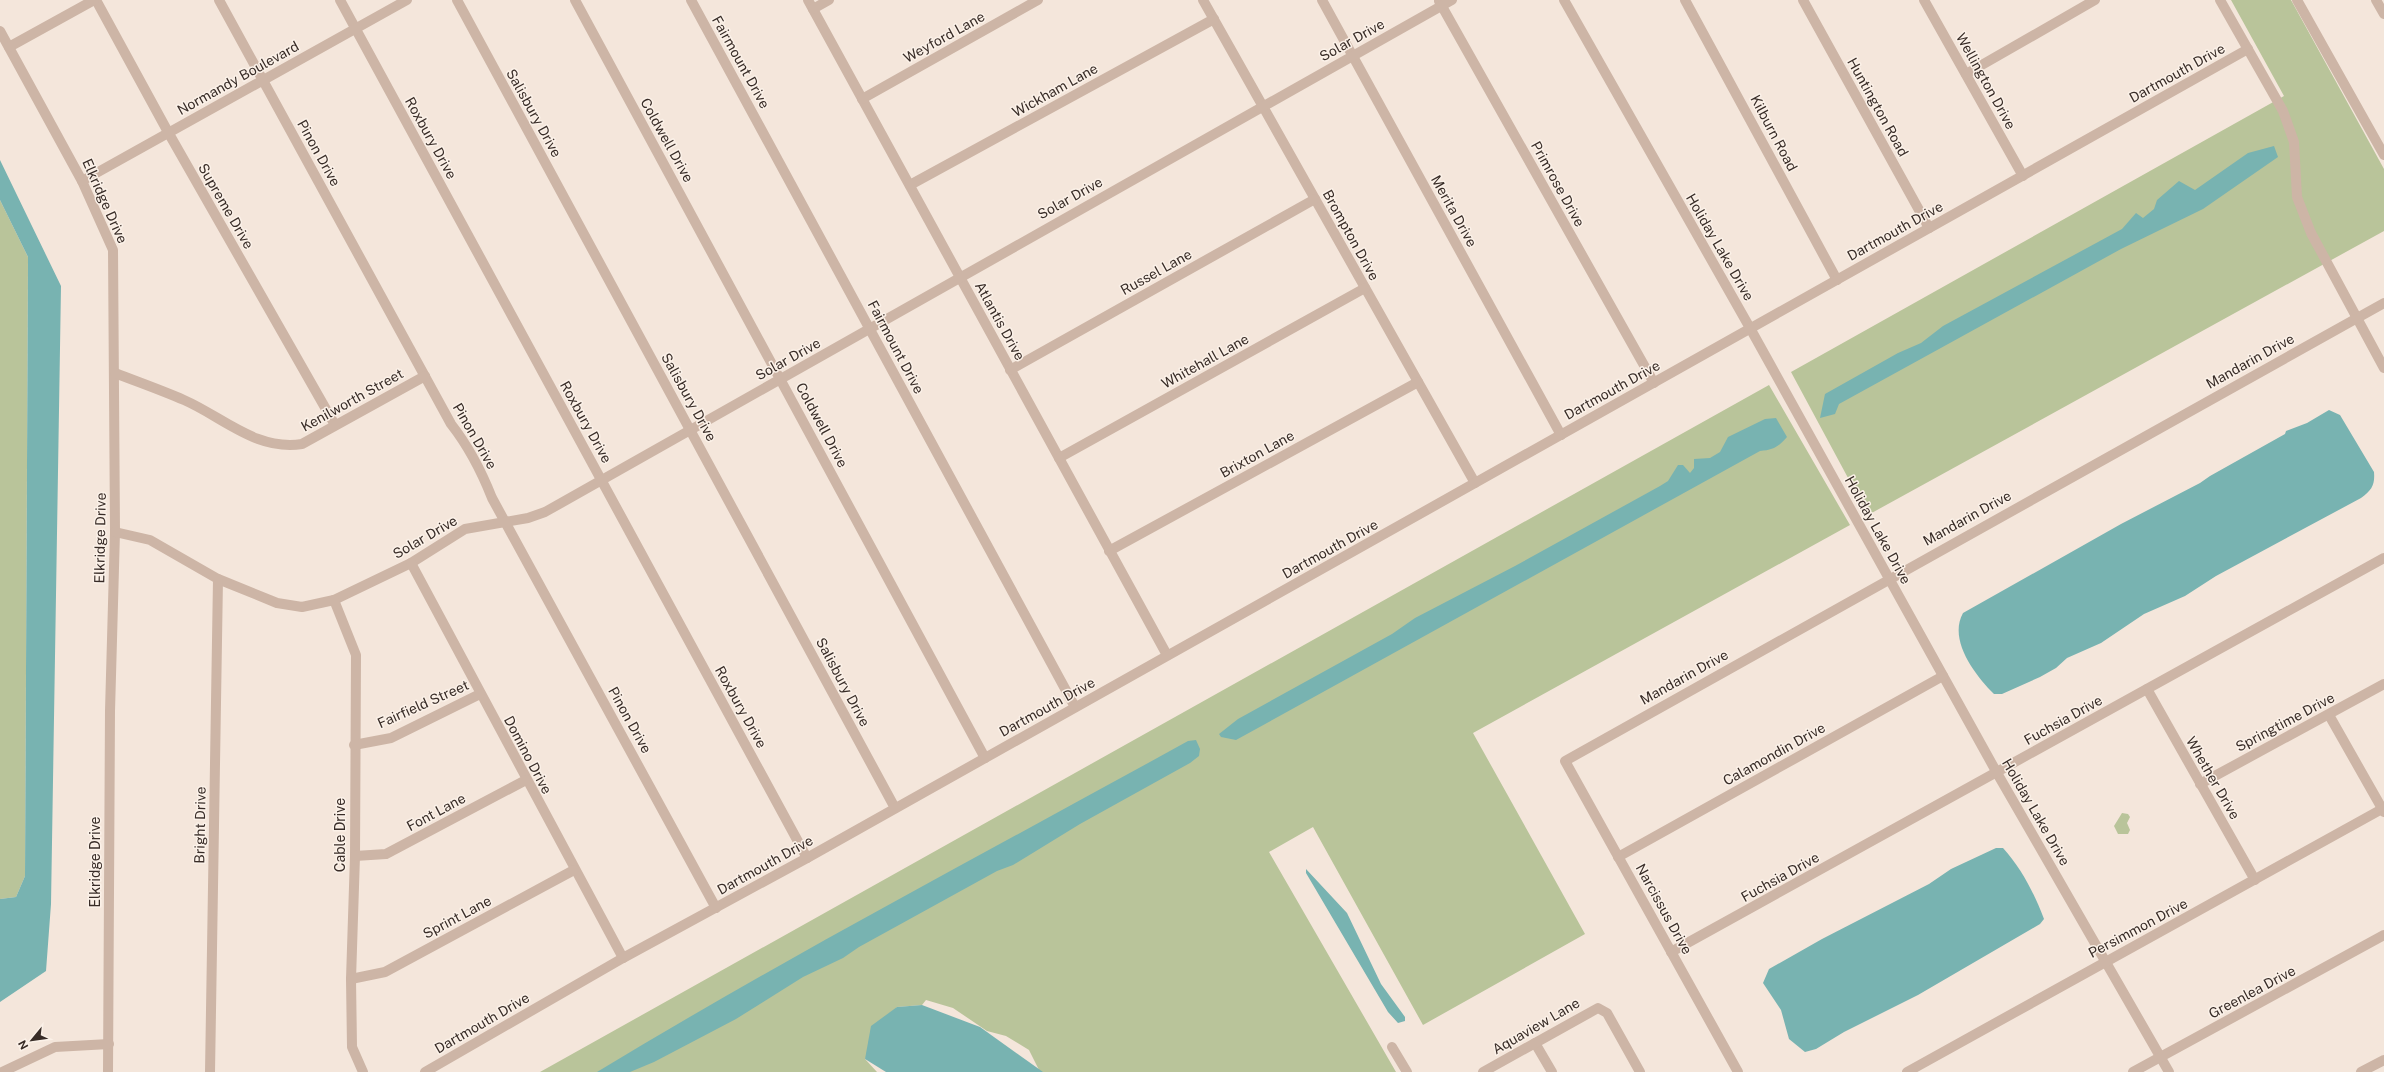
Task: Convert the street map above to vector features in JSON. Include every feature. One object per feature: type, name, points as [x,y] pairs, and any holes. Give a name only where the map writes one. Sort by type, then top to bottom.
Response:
[{"type":"street","points":[[9,47],[95,0]]},
{"type":"street","name":"Supreme Drive","points":[[95,0],[168,132],[335,425]]},
{"type":"street","name":"Pinon Drive","points":[[219,0],[451,424],[470,450],[505,521],[716,908]]},
{"type":"street","name":"Roxbury Drive","points":[[340,0],[807,858]]},
{"type":"street","name":"Normandy Boulevard","points":[[82,180],[407,0]]},
{"type":"street","name":"Salisbury Drive","points":[[457,0],[895,808]]},
{"type":"street","name":"Coldwell Drive","points":[[575,0],[985,758]]},
{"type":"street","name":"Fairmount Drive","points":[[691,0],[1075,708]]},
{"type":"street","points":[[811,4],[829,0]]},
{"type":"street","name":"Weyford Lane","points":[[862,99],[1038,0]]},
{"type":"street","name":"Brompton Drive","points":[[1203,0],[1475,483]]},
{"type":"street","name":"Merita Drive","points":[[1322,0],[1561,435]]},
{"type":"street","name":"Solar Drive","points":[[114,532],[150,540],[218,579],[277,603],[302,608],[334,600],[411,563],[465,529],[528,518],[545,512],[870,329],[959,276],[1353,56],[1440,3],[1452,0]]},
{"type":"street","name":"Holiday Lake Drive","points":[[1564,0],[1750,328],[1997,773],[2169,1072]]},
{"type":"street","name":"Kilburn Road","points":[[1685,0],[1837,280]]},
{"type":"street","name":"Huntington Road","points":[[1803,0],[1929,228]]},
{"type":"street","name":"Wellington Drive","points":[[1924,0],[2023,176]]},
{"type":"street","points":[[1966,74],[2095,0]]},
{"type":"street","points":[[2220,0],[2283,111],[2294,142],[2297,197],[2311,233],[2355,318],[2384,368]]},
{"type":"street","points":[[2297,0],[2384,155]]},
{"type":"street","points":[[2376,0],[2384,14]]},
{"type":"street","name":"Primrose Drive","points":[[1440,3],[1654,383]]},
{"type":"street","name":"Atlantis Drive","points":[[811,4],[1167,655]]},
{"type":"street","name":"Wickham Lane","points":[[910,186],[1214,19]]},
{"type":"street","name":"Elkridge Drive","points":[[0,31],[82,180],[113,250],[115,374],[114,532],[110,711],[108,1072]]},
{"type":"street","name":"Dartmouth Drive","points":[[425,1072],[623,958],[807,858],[2248,49]]},
{"type":"street","name":"Russel Lane","points":[[1010,370],[1315,199]]},
{"type":"street","name":"Whitehall Lane","points":[[1059,458],[1365,288]]},
{"type":"street","name":"Mandarin Drive","points":[[1565,761],[1889,578],[2384,303]]},
{"type":"street","name":"Kenilworth Street","points":[[115,374],[184,400],[258,440],[289,446],[302,444],[425,376]]},
{"type":"street","name":"Brixton Lane","points":[[1109,551],[1418,382]]},
{"type":"street","name":"Fuchsia Drive","points":[[1672,952],[2384,558]]},
{"type":"street","name":"Domino Drive","points":[[411,563],[574,870],[623,958]]},
{"type":"street","name":"Bright Drive","points":[[210,1072],[218,579]]},
{"type":"street","name":"Cable Drive","points":[[334,600],[356,655],[354,745],[355,856],[351,979],[352,1047],[363,1072]]},
{"type":"street","name":"Calamondin Drive","points":[[1618,857],[1943,676]]},
{"type":"street","name":"Springtime Drive","points":[[2200,784],[2384,684]]},
{"type":"street","name":"Whether Drive","points":[[2147,689],[2255,880]]},
{"type":"street","name":"Fairfield Street","points":[[354,745],[391,738],[480,694]]},
{"type":"street","points":[[2329,715],[2383,810]]},
{"type":"street","name":"Narcissus Drive","points":[[1565,761],[1738,1072]]},
{"type":"street","name":"Font Lane","points":[[355,856],[386,854],[526,780]]},
{"type":"street","name":"Persimmon Drive","points":[[1907,1072],[2104,961],[2383,810]]},
{"type":"street","name":"Sprint Lane","points":[[351,979],[385,972],[574,870]]},
{"type":"street","name":"Greenlea Drive","points":[[2133,1072],[2384,935]]},
{"type":"street","name":"Aquaview Lane","points":[[1483,1072],[1594,1009],[1600,1008],[1607,1013],[1640,1072]]},
{"type":"street","points":[[1535,1043],[1552,1072]]},
{"type":"street","points":[[2,1072],[55,1047],[109,1044]]},
{"type":"street","points":[[1392,1047],[1407,1072]]},
{"type":"street","points":[[2362,1072],[2384,1060]]},
{"type":"green space","points":[[2231,0],[2291,0],[2384,169],[2384,231],[1868,515],[1791,372],[2284,96]]},
{"type":"green space","points":[[0,200],[28,257],[25,876],[16,897],[0,899]]},
{"type":"green space","points":[[1769,385],[1850,525],[1473,733],[1585,934],[1423,1025],[1313,827],[1269,852],[1396,1072],[1040,1072],[1029,1050],[1006,1036],[987,1031],[953,1008],[926,1000],[922,1005],[897,1007],[865,1059],[877,1072],[540,1072]]},
{"type":"green space","points":[[2122,813],[2128,814],[2130,817],[2127,823],[2130,830],[2128,834],[2118,834],[2114,826]]},
{"type":"water","points":[[2274,146],[2278,157],[2203,209],[2121,249],[1839,404],[1835,414],[1820,418],[1825,394],[1898,353],[1921,343],[1943,326],[2122,229],[2136,213],[2143,218],[2154,209],[2157,200],[2179,181],[2195,190],[2248,153]]},
{"type":"water","points":[[0,160],[61,286],[51,904],[46,971],[0,1002],[0,899],[16,897],[25,876],[28,257],[0,200]]},
{"type":"water","points":[[2329,410],[2340,415],[2374,472],[2372,487],[2361,498],[2216,576],[2185,596],[2144,614],[2101,643],[2067,658],[2056,668],[2040,677],[2002,694],[1994,694],[1979,677],[1961,645],[1959,623],[1963,613],[2121,524],[2200,483],[2285,434],[2286,431],[2307,423]]},
{"type":"water","points":[[1776,418],[1787,437],[1775,447],[1769,450],[1760,451],[1236,740],[1221,737],[1219,734],[1238,719],[1392,634],[1415,618],[1515,566],[1660,486],[1668,481],[1678,465],[1683,465],[1690,473],[1694,468],[1694,459],[1710,458],[1720,452],[1728,437],[1765,419]]},
{"type":"water","points":[[1196,740],[1200,749],[1199,756],[1190,763],[1080,824],[1013,865],[997,871],[859,947],[843,958],[803,977],[736,1019],[654,1062],[630,1072],[597,1072],[743,986],[1188,741]]},
{"type":"water","points":[[1996,848],[2003,848],[2016,864],[2027,882],[2044,919],[2040,924],[1918,995],[1844,1032],[1816,1049],[1805,1052],[1789,1039],[1781,1010],[1763,983],[1769,969],[1822,939],[1929,884],[1951,869]]},
{"type":"water","points":[[1306,869],[1347,913],[1381,984],[1405,1017],[1405,1021],[1398,1023],[1388,1012],[1306,873]]},
{"type":"water","points":[[922,1005],[980,1027],[1043,1072],[886,1072],[865,1059],[871,1026],[897,1007]]}]
